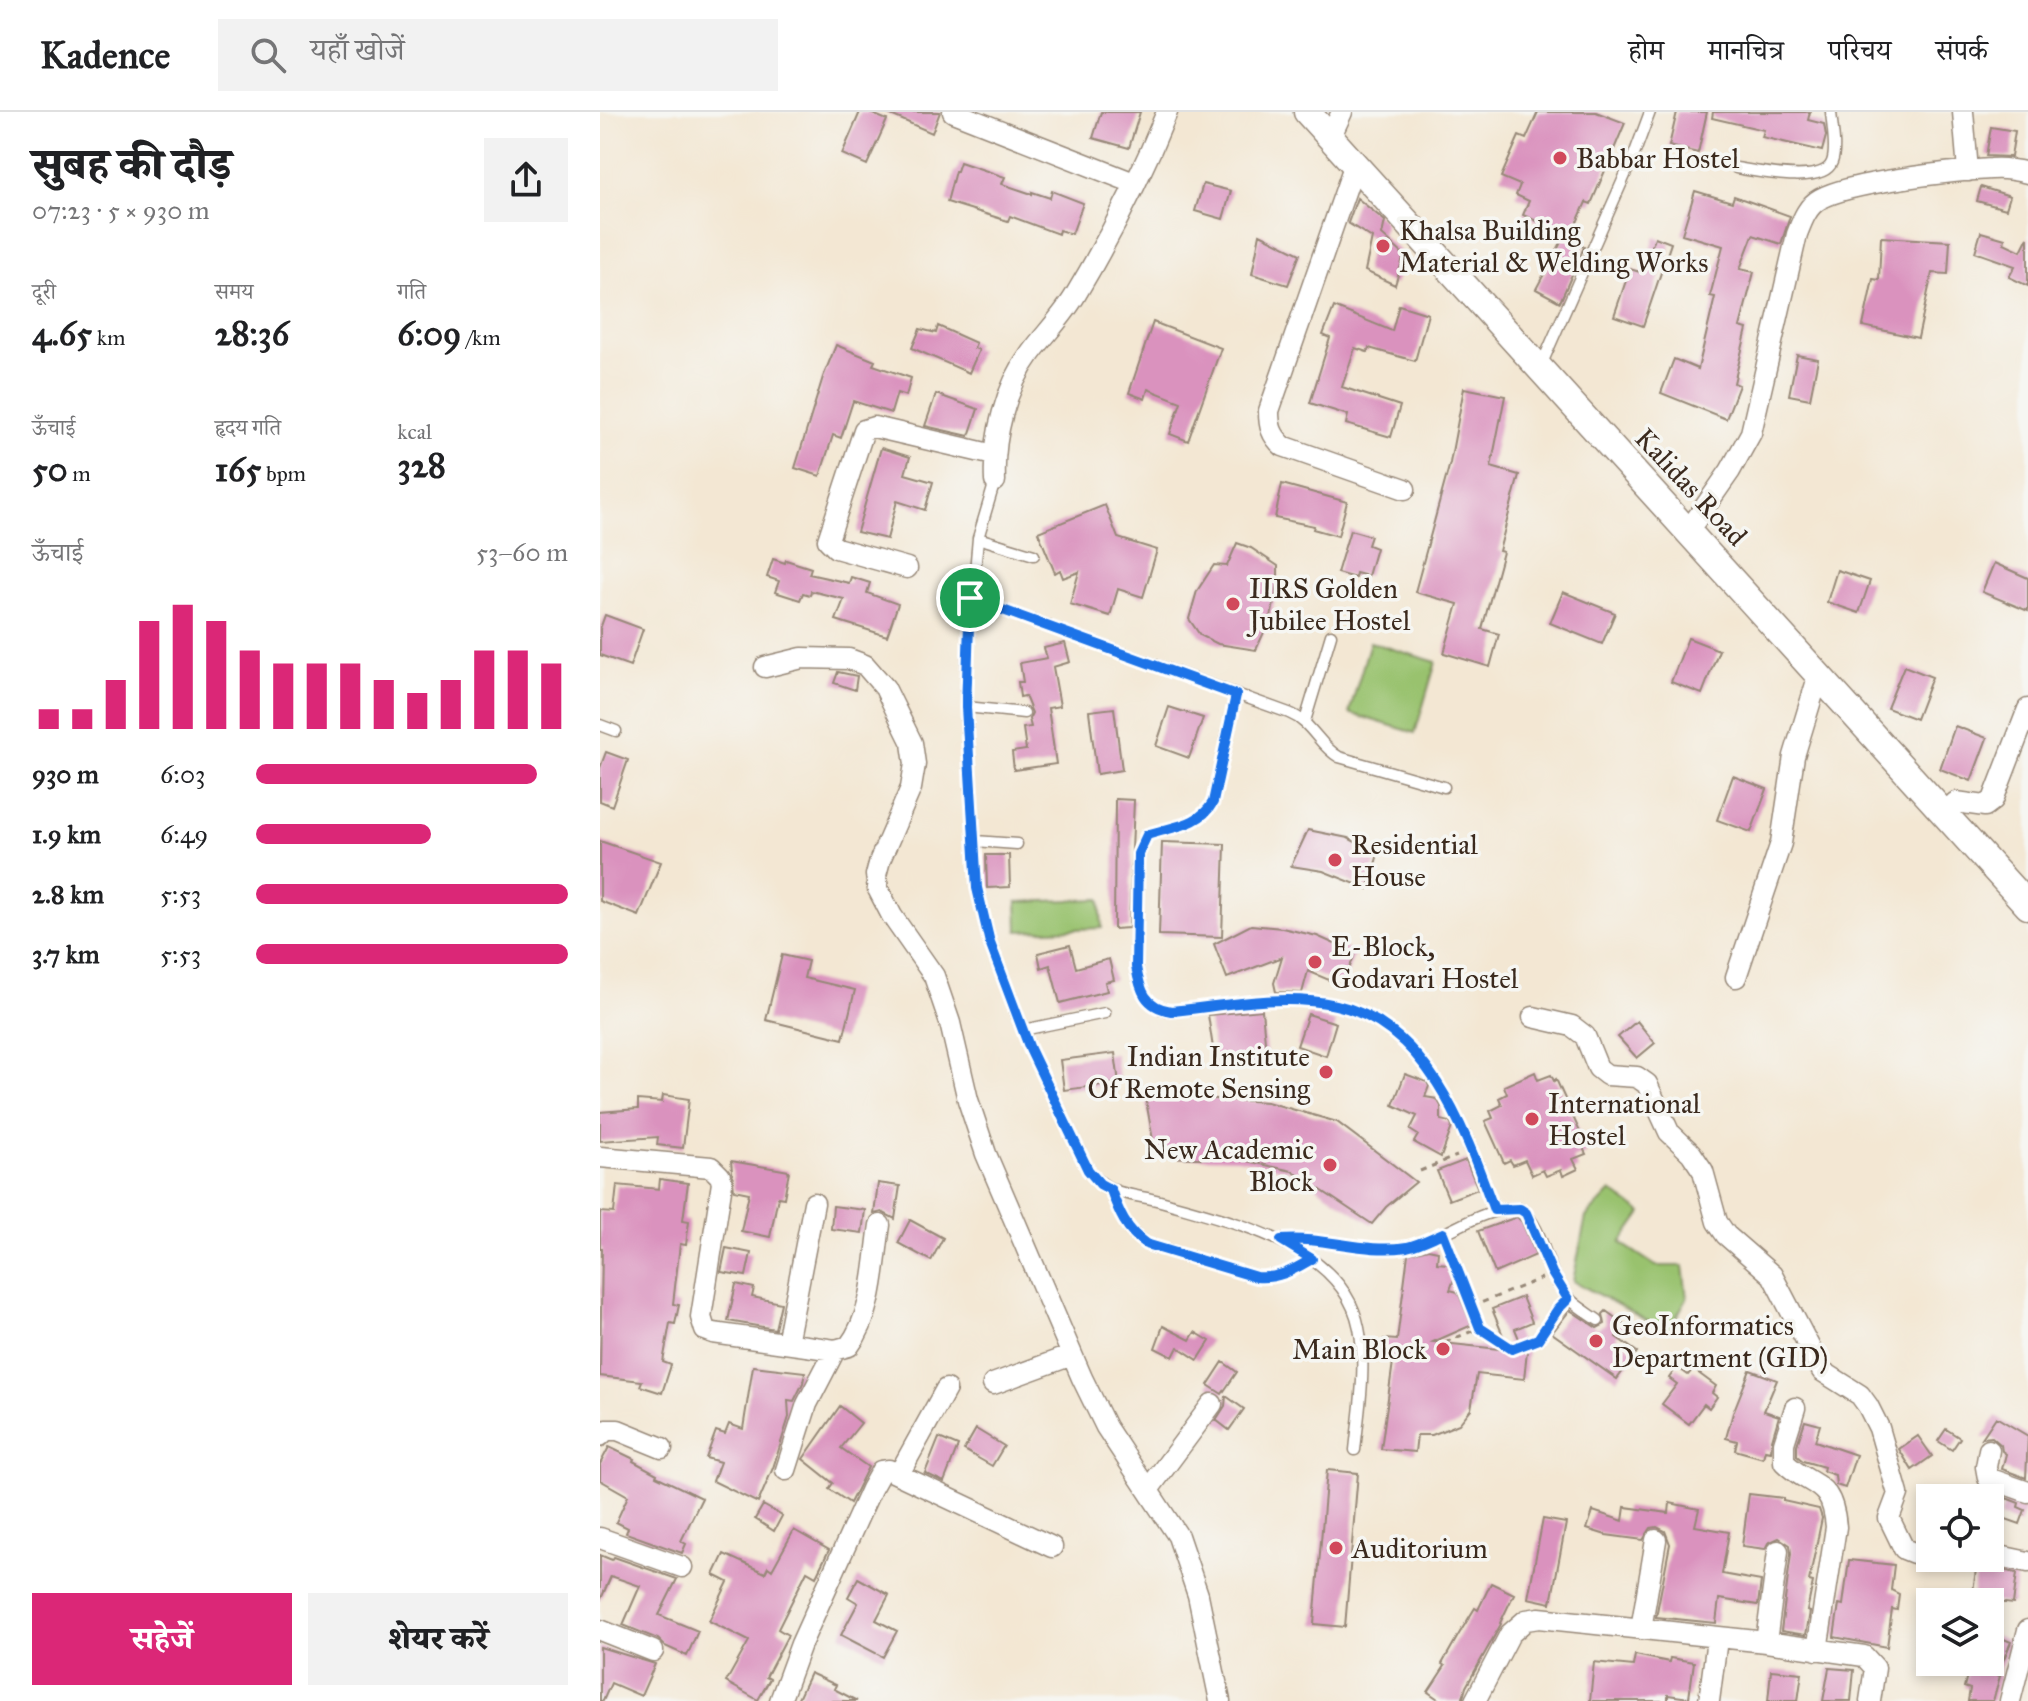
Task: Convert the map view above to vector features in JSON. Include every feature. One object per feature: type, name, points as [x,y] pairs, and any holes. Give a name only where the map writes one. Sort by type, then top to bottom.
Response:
[{"type":"street","points":[[953,112],[1134,183]]},
{"type":"street","points":[[995,481],[994,455],[1004,410],[1029,355],[1074,298],[1167,112]]},
{"type":"street","name":"Kalidas Road","points":[[1307,112],[2028,906]]},
{"type":"street","points":[[1330,138],[1342,112]]},
{"type":"street","points":[[1963,112],[1968,171]]},
{"type":"street","points":[[1354,166],[1269,411],[1269,424],[1274,437],[1283,446],[1405,489]]},
{"type":"street","points":[[1688,531],[1730,471],[1751,433],[1797,234],[1810,206],[1835,192],[1968,171],[1994,169],[2028,173]]},
{"type":"street","points":[[907,568],[836,548],[828,540],[864,430],[874,427],[994,455]]},
{"type":"street","points":[[765,667],[802,658],[849,659],[865,665],[885,688],[902,720],[912,743],[915,764],[911,788],[880,860],[876,875],[878,889],[887,909],[934,976],[944,1000],[968,1100],[986,1154],[1072,1355],[1106,1427],[1171,1523],[1188,1559],[1220,1701]]},
{"type":"street","points":[[1736,977],[1781,843],[1794,756],[1819,674]]},
{"type":"street","points":[[1943,814],[1956,802],[1985,806],[1993,800],[2028,709]]},
{"type":"street","points":[[1533,1017],[1572,1026],[1585,1036],[1598,1068],[1607,1075],[1637,1077],[1647,1084],[1669,1132],[1691,1153],[1703,1171],[1717,1222],[1726,1235],[1772,1275],[1822,1371],[1860,1395],[1868,1406],[1879,1428],[1898,1494],[1889,1518],[1904,1549],[1916,1553]]},
{"type":"street","points":[[600,1157],[711,1167],[716,1171],[722,1183],[702,1304],[702,1325],[713,1333],[835,1350],[849,1346],[865,1315],[880,1225]]},
{"type":"street","points":[[787,1343],[814,1203]]},
{"type":"street","points":[[786,1470],[807,1404],[835,1350]]},
{"type":"street","points":[[993,1384],[1072,1355]]},
{"type":"street","points":[[899,1474],[946,1389]]},
{"type":"street","points":[[1148,1490],[1212,1404]]},
{"type":"street","points":[[1795,1408],[1784,1443],[1784,1462],[1822,1487],[1835,1512],[1836,1527],[1817,1650]]},
{"type":"street","points":[[600,1436],[606,1430],[618,1430],[662,1448]]},
{"type":"street","points":[[1989,1450],[1988,1478],[2028,1492]]},
{"type":"street","points":[[780,1701],[801,1644],[881,1471],[899,1474],[1052,1547]]},
{"type":"street","points":[[600,1538],[682,1567]]},
{"type":"street","points":[[1641,1629],[1656,1540]]},
{"type":"street","points":[[1766,1642],[1778,1551]]},
{"type":"street","points":[[2004,1557],[2028,1562]]},
{"type":"street","points":[[1475,1701],[1510,1634],[1526,1620],[1548,1619],[1766,1642],[1864,1656],[1875,1668],[1870,1701]]},
{"type":"street","points":[[600,1630],[653,1651]]},
{"type":"street","points":[[2010,1701],[2028,1630]]},
{"type":"street","points":[[1709,1701],[1717,1639]]},
{"type":"lane","points":[[1540,370],[1650,112]]},
{"type":"lane","points":[[1736,168],[1795,176],[1827,170],[1833,154],[1831,112]]},
{"type":"lane","points":[[995,481],[978,538],[970,598],[966,707],[977,888],[982,915],[1023,1030],[1088,1170],[1100,1184],[1111,1190],[1198,1212],[1281,1240],[1312,1259],[1342,1290],[1352,1305],[1360,1332],[1355,1450]]},
{"type":"lane","points":[[978,538],[1034,555]]},
{"type":"lane","points":[[970,598],[1305,721],[1339,757],[1444,787]]},
{"type":"lane","points":[[1305,721],[1331,635]]},
{"type":"lane","points":[[1236,695],[1213,802],[1206,814],[1198,820],[1147,835],[1141,842],[1138,854],[1136,967],[1139,985],[1157,1009],[1171,1011],[1280,1001],[1335,1005],[1375,1018],[1398,1037],[1450,1102],[1494,1210]]},
{"type":"lane","points":[[966,707],[1024,713]]},
{"type":"lane","points":[[600,725],[616,731]]},
{"type":"lane","points":[[975,841],[1017,844]]},
{"type":"lane","points":[[1023,1030],[1105,1013]]},
{"type":"lane","points":[[1111,1190],[1132,1234],[1146,1244],[1256,1277],[1277,1277],[1312,1259]]},
{"type":"lane","points":[[1281,1240],[1302,1238],[1360,1247],[1403,1247],[1494,1210],[1520,1209],[1526,1213],[1552,1273],[1568,1299],[1598,1320]]},
{"type":"path","points":[[1420,1171],[1472,1151]]},
{"type":"path","points":[[1443,1233],[1480,1328],[1512,1349],[1538,1339],[1568,1299]]},
{"type":"path","points":[[1471,1307],[1552,1273]]},
{"type":"path","points":[[1445,1342],[1480,1328]]},
{"type":"green space","points":[[1370,642],[1436,662],[1415,733],[1349,713]]},
{"type":"green space","points":[[1100,899],[1102,928],[1018,931],[1017,902]]},
{"type":"green space","points":[[1611,1191],[1642,1213],[1621,1243],[1656,1266],[1683,1266],[1687,1298],[1668,1332],[1573,1281],[1586,1217]]},
{"type":"building","points":[[860,112],[887,120],[867,165],[842,154]]},
{"type":"building","points":[[884,112],[940,112],[932,133]]},
{"type":"building","points":[[1101,112],[1140,112],[1129,148],[1093,138]]},
{"type":"building","name":"Babbar Hostel","points":[[1538,112],[1596,112],[1625,123],[1591,204],[1586,202],[1571,236],[1523,215],[1529,201],[1516,195],[1520,185],[1501,177],[1519,136],[1526,139]]},
{"type":"building","points":[[1677,112],[1707,112],[1698,153],[1669,146]]},
{"type":"building","points":[[1713,112],[1810,112],[1808,120],[1824,124],[1826,136],[1822,151],[1762,137],[1764,130],[1712,118]]},
{"type":"building","points":[[1991,127],[2015,131],[2011,157],[1986,156]]},
{"type":"building","points":[[960,162],[1005,177],[1002,184],[1032,194],[1050,198],[1052,191],[1083,203],[1072,234],[1059,230],[1058,234],[1010,216],[1008,221],[947,202]]},
{"type":"building","points":[[1203,184],[1231,191],[1223,219],[1195,211]]},
{"type":"building","points":[[1981,187],[2010,196],[2006,209],[1977,201]]},
{"type":"building","points":[[1695,191],[1732,202],[1734,196],[1790,216],[1781,244],[1753,235],[1740,269],[1754,272],[1740,327],[1747,329],[1734,383],[1739,385],[1726,419],[1661,393],[1674,359],[1698,369],[1715,297],[1710,296],[1723,246],[1682,234]]},
{"type":"building","name":"Khalsa Building Material & Welding Works","points":[[1357,198],[1385,221],[1382,235],[1404,255],[1395,285],[1365,271],[1372,238],[1348,223]]},
{"type":"building","points":[[1981,232],[2005,239],[2004,243],[2021,251],[2028,237],[2028,286],[2009,277],[2015,266],[1975,252]]},
{"type":"building","points":[[1260,234],[1300,254],[1288,285],[1252,274]]},
{"type":"building","points":[[1564,237],[1584,247],[1560,302],[1536,289]]},
{"type":"building","points":[[1655,237],[1671,243],[1643,326],[1614,316],[1630,269],[1643,273]]},
{"type":"building","points":[[1881,237],[1950,241],[1948,274],[1932,273],[1918,338],[1863,326],[1873,279],[1879,280]]},
{"type":"building","points":[[1399,305],[1428,314],[1415,361],[1369,348],[1367,352],[1355,348],[1342,387],[1400,406],[1391,437],[1346,424],[1348,415],[1310,403],[1330,338],[1323,335],[1334,307],[1392,331]]},
{"type":"building","points":[[1153,322],[1221,348],[1188,441],[1170,434],[1181,402],[1148,389],[1145,399],[1129,393]]},
{"type":"building","points":[[938,326],[976,343],[974,348],[979,350],[969,373],[912,348],[920,329],[936,333]]},
{"type":"building","points":[[836,345],[875,361],[873,365],[911,378],[906,396],[897,393],[891,413],[853,401],[841,438],[833,435],[820,476],[795,468]]},
{"type":"building","points":[[1797,355],[1818,359],[1810,399],[1789,395]]},
{"type":"building","points":[[1464,388],[1505,396],[1491,467],[1519,475],[1499,551],[1503,552],[1482,629],[1499,634],[1490,667],[1444,653],[1458,604],[1415,592],[1450,463]]},
{"type":"building","points":[[936,394],[978,409],[969,436],[925,426]]},
{"type":"building","points":[[881,448],[910,457],[905,474],[933,482],[925,510],[897,501],[887,539],[857,532]]},
{"type":"building","points":[[1282,484],[1347,502],[1338,536],[1313,529],[1314,526],[1275,518]]},
{"type":"building","points":[[1105,505],[1118,538],[1157,550],[1143,597],[1118,589],[1110,616],[1070,604],[1079,572],[1063,578],[1060,570],[1055,573],[1038,532]]},
{"type":"building","points":[[1350,530],[1371,536],[1368,545],[1376,548],[1368,576],[1356,573],[1355,578],[1337,573]]},
{"type":"building","name":"IIRS Golden Jubilee Hostel","points":[[1237,543],[1251,548],[1278,566],[1278,585],[1271,617],[1256,650],[1218,644],[1200,635],[1189,619],[1197,591],[1214,565],[1227,566]]},
{"type":"building","points":[[773,559],[811,568],[809,574],[849,583],[851,577],[870,583],[867,593],[898,604],[887,636],[836,620],[844,599],[811,591],[810,595],[803,593],[800,600],[775,592],[779,581],[767,577]]},
{"type":"building","points":[[1994,563],[2028,578],[2028,611],[1982,592]]},
{"type":"building","points":[[1837,570],[1870,581],[1859,613],[1827,602]]},
{"type":"building","points":[[1563,592],[1615,613],[1602,644],[1550,623]]},
{"type":"building","points":[[605,615],[643,629],[630,666],[600,655],[600,629]]},
{"type":"building","points":[[1688,638],[1719,650],[1702,694],[1671,682]]},
{"type":"building","points":[[1065,643],[1070,662],[1053,667],[1060,706],[1048,708],[1056,764],[1014,770],[1012,752],[1026,750],[1023,728],[1031,727],[1029,719],[1032,713],[1025,696],[1020,697],[1018,682],[1023,682],[1020,663],[1047,658],[1044,648]]},
{"type":"building","points":[[1904,666],[1932,677],[1916,719],[1887,708]]},
{"type":"building","points":[[838,672],[857,676],[855,690],[834,683]]},
{"type":"building","points":[[1169,707],[1203,718],[1189,758],[1156,746]]},
{"type":"building","points":[[1114,708],[1122,770],[1097,774],[1089,711]]},
{"type":"building","points":[[1955,726],[1987,738],[1971,781],[1940,769]]},
{"type":"building","points":[[606,752],[628,760],[612,806],[600,801],[600,768]]},
{"type":"building","points":[[1733,776],[1767,789],[1751,832],[1717,820]]},
{"type":"building","points":[[1115,799],[1134,800],[1129,928],[1114,929]]},
{"type":"building","name":"Residential House","points":[[1308,830],[1348,838],[1378,854],[1368,889],[1323,871],[1291,866]]},
{"type":"building","points":[[600,841],[661,862],[639,916],[600,901]]},
{"type":"building","points":[[1162,842],[1225,844],[1222,937],[1159,935]]},
{"type":"building","points":[[986,855],[1009,855],[1010,887],[987,888]]},
{"type":"building","name":"E-Block, Godavari Hostel","points":[[1251,925],[1317,936],[1355,953],[1343,986],[1308,971],[1302,993],[1276,992],[1274,983],[1282,957],[1227,978],[1214,944]]},
{"type":"building","points":[[1070,945],[1076,968],[1109,959],[1114,980],[1105,982],[1107,991],[1060,1003],[1050,965],[1041,968],[1038,953]]},
{"type":"building","points":[[782,955],[808,961],[804,978],[855,990],[843,1039],[766,1020]]},
{"type":"building","points":[[1262,1010],[1267,1063],[1216,1068],[1208,1015]]},
{"type":"building","points":[[1308,1014],[1336,1023],[1326,1056],[1297,1046]]},
{"type":"building","points":[[1637,1021],[1655,1043],[1637,1058],[1618,1037]]},
{"type":"building","points":[[1115,1053],[1119,1083],[1064,1090],[1060,1060]]},
{"type":"building","name":"International Hostel","points":[[1535,1072],[1538,1080],[1551,1075],[1554,1081],[1556,1079],[1585,1143],[1581,1144],[1586,1154],[1573,1159],[1578,1169],[1563,1176],[1561,1170],[1546,1176],[1543,1170],[1532,1175],[1525,1160],[1513,1165],[1510,1160],[1504,1163],[1485,1121],[1493,1118],[1490,1111],[1502,1105],[1499,1098],[1507,1094],[1504,1086]]},
{"type":"building","points":[[1405,1074],[1427,1082],[1429,1086],[1425,1097],[1437,1099],[1441,1106],[1441,1120],[1450,1122],[1452,1127],[1441,1157],[1414,1142],[1418,1135],[1410,1130],[1417,1116],[1393,1105]]},
{"type":"building","points":[[663,1095],[689,1099],[683,1148],[657,1145],[658,1137],[600,1141],[600,1112],[638,1109],[638,1100],[662,1102]]},
{"type":"building","name":"New Academic Block","points":[[1145,1095],[1267,1102],[1337,1122],[1416,1182],[1386,1207],[1372,1224],[1292,1171],[1238,1159],[1156,1157]]},
{"type":"building","points":[[1466,1160],[1478,1189],[1449,1200],[1437,1171]]},
{"type":"building","points":[[731,1161],[789,1171],[784,1198],[778,1197],[770,1237],[741,1231],[749,1193],[734,1190]]},
{"type":"building","points":[[660,1179],[688,1183],[683,1220],[689,1221],[686,1245],[680,1244],[673,1304],[679,1305],[675,1324],[670,1323],[663,1362],[671,1365],[662,1393],[640,1386],[642,1381],[600,1376],[600,1212],[614,1213],[617,1185],[659,1189]]},
{"type":"building","points":[[878,1183],[900,1186],[895,1219],[882,1212],[874,1214]]},
{"type":"building","points":[[833,1206],[865,1210],[862,1233],[831,1229]]},
{"type":"building","points":[[1517,1217],[1536,1255],[1495,1273],[1478,1231]]},
{"type":"building","points":[[910,1220],[943,1238],[931,1261],[898,1243]]},
{"type":"building","points":[[726,1248],[751,1253],[746,1276],[721,1272]]},
{"type":"building","name":"Main Block","points":[[1428,1249],[1438,1251],[1437,1263],[1448,1264],[1454,1279],[1450,1290],[1458,1292],[1472,1325],[1433,1342],[1509,1350],[1492,1309],[1522,1297],[1532,1322],[1515,1329],[1524,1351],[1527,1351],[1524,1379],[1477,1374],[1471,1409],[1459,1424],[1432,1435],[1417,1435],[1415,1452],[1381,1449],[1393,1362],[1382,1360],[1384,1339],[1397,1340],[1408,1254]]},
{"type":"building","points":[[736,1284],[754,1288],[752,1297],[781,1303],[775,1329],[728,1321]]},
{"type":"building","name":"GeoInformatics Department (GID)","points":[[1570,1310],[1597,1328],[1605,1324],[1603,1314],[1606,1311],[1625,1325],[1616,1337],[1637,1352],[1617,1379],[1552,1333]]},
{"type":"building","points":[[1163,1326],[1190,1340],[1195,1332],[1210,1341],[1198,1360],[1178,1347],[1173,1357],[1155,1348]]},
{"type":"building","points":[[1223,1362],[1237,1372],[1222,1394],[1208,1385]]},
{"type":"building","points":[[753,1366],[805,1372],[794,1401],[788,1400],[789,1417],[758,1503],[713,1481],[720,1462],[706,1458],[716,1431],[725,1434],[729,1424],[743,1429]]},
{"type":"building","points":[[1677,1367],[1688,1375],[1693,1369],[1716,1386],[1712,1393],[1717,1397],[1709,1408],[1704,1404],[1689,1424],[1662,1404],[1677,1384],[1669,1378]]},
{"type":"building","points":[[1750,1370],[1777,1380],[1764,1411],[1779,1416],[1771,1451],[1765,1450],[1763,1458],[1735,1450],[1737,1441],[1726,1438]]},
{"type":"building","points":[[1226,1396],[1244,1409],[1229,1430],[1216,1420],[1225,1406]]},
{"type":"building","points":[[840,1406],[861,1423],[841,1448],[868,1467],[850,1503],[829,1489],[833,1483],[803,1459]]},
{"type":"building","points":[[1996,1417],[2028,1436],[2026,1478],[2002,1469],[2006,1454],[2001,1445],[1992,1437],[1982,1438]]},
{"type":"building","points":[[1805,1421],[1820,1425],[1815,1441],[1856,1455],[1845,1488],[1836,1485],[1835,1475],[1823,1471],[1824,1467],[1797,1456],[1797,1445]]},
{"type":"building","points":[[976,1429],[1004,1446],[992,1466],[964,1450]]},
{"type":"building","points":[[1946,1429],[1960,1438],[1952,1450],[1938,1441]]},
{"type":"building","points":[[1918,1436],[1932,1456],[1912,1470],[1899,1449]]},
{"type":"building","points":[[939,1438],[958,1446],[944,1482],[925,1473]]},
{"type":"building","points":[[609,1447],[634,1459],[656,1476],[702,1498],[681,1541],[686,1544],[682,1553],[626,1533],[628,1528],[616,1522],[628,1496],[600,1480],[600,1464]]},
{"type":"building","name":"Auditorium","points":[[1327,1470],[1358,1473],[1345,1627],[1314,1624]]},
{"type":"building","points":[[1749,1494],[1783,1498],[1783,1501],[1819,1509],[1822,1518],[1809,1581],[1813,1582],[1806,1635],[1781,1631],[1790,1545],[1779,1538],[1768,1543],[1765,1549],[1742,1546]]},
{"type":"building","points":[[2006,1498],[2019,1503],[2018,1507],[2025,1510],[2020,1524],[2004,1518]]},
{"type":"building","points":[[1670,1503],[1699,1509],[1695,1526],[1729,1532],[1722,1574],[1761,1581],[1758,1605],[1719,1599],[1716,1623],[1656,1617],[1670,1544],[1665,1531],[1651,1528],[1643,1540],[1587,1529],[1593,1511],[1623,1521],[1625,1507],[1669,1513]]},
{"type":"building","points":[[763,1505],[782,1516],[774,1531],[755,1519]]},
{"type":"building","points":[[1543,1519],[1566,1523],[1551,1603],[1528,1598]]},
{"type":"building","points":[[794,1530],[829,1550],[816,1576],[807,1571],[778,1629],[788,1635],[758,1700],[726,1682],[749,1641],[709,1621],[728,1582],[714,1575],[724,1554],[765,1573],[768,1567],[772,1570]]},
{"type":"building","points":[[600,1555],[677,1579],[659,1615],[698,1631],[687,1656],[665,1646],[658,1639],[623,1625],[640,1586],[611,1576],[600,1601]]},
{"type":"building","points":[[1849,1560],[1894,1565],[1891,1590],[1899,1594],[1897,1610],[1892,1609],[1887,1647],[1834,1637],[1839,1604],[1843,1605]]},
{"type":"building","points":[[1976,1572],[2017,1573],[2013,1604],[2004,1603],[2004,1588],[1973,1588]]},
{"type":"building","points":[[858,1578],[889,1595],[876,1620],[897,1631],[883,1657],[841,1635],[858,1603],[848,1597]]},
{"type":"building","points":[[1491,1583],[1514,1594],[1466,1687],[1462,1701],[1441,1701],[1428,1692]]},
{"type":"building","points":[[2004,1639],[2011,1642],[2004,1658]]},
{"type":"building","points":[[600,1647],[655,1664],[641,1696],[611,1683],[603,1701],[600,1701]]},
{"type":"building","points":[[1635,1655],[1669,1662],[1670,1658],[1694,1662],[1689,1698],[1668,1695],[1668,1701],[1590,1701],[1594,1662],[1633,1666]]},
{"type":"building","points":[[1829,1668],[1854,1670],[1851,1701],[1823,1701]]},
{"type":"building","points":[[1771,1670],[1802,1673],[1798,1701],[1768,1701]]},
{"type":"building","points":[[810,1673],[836,1685],[834,1689],[857,1701],[797,1701]]},
{"type":"building","points":[[1967,1676],[2000,1676],[1993,1701],[1968,1701],[1970,1689],[1964,1687]]},
{"type":"place","name":"Babbar Hostel","points":[[1560,158]]},
{"type":"place","name":"Khalsa Building Material & Welding Works","points":[[1383,246]]},
{"type":"place","name":"IIRS Golden Jubilee Hostel","points":[[1233,604]]},
{"type":"place","name":"Residential House","points":[[1335,860]]},
{"type":"place","name":"E-Block, Godavari Hostel","points":[[1315,962]]},
{"type":"place","name":"Indian Institute Of Remote Sensing","points":[[1326,1072]]},
{"type":"place","name":"International Hostel","points":[[1532,1119]]},
{"type":"place","name":"New Academic Block","points":[[1330,1165]]},
{"type":"place","name":"GeoInformatics Department (GID)","points":[[1596,1341]]},
{"type":"place","name":"Main Block","points":[[1443,1349]]},
{"type":"place","name":"Auditorium","points":[[1336,1548]]},
{"type":"route","points":[[970,598],[1236,695],[1213,802],[1206,814],[1198,820],[1147,835],[1141,842],[1138,854],[1136,967],[1139,985],[1157,1009],[1171,1011],[1280,1001],[1335,1005],[1375,1018],[1398,1037],[1450,1102],[1494,1210],[1520,1209],[1526,1213],[1552,1273],[1568,1299],[1538,1339],[1512,1349],[1480,1328],[1443,1233],[1419,1244],[1403,1247],[1360,1247],[1302,1238],[1281,1240],[1312,1259],[1287,1273],[1270,1278],[1256,1277],[1146,1244],[1132,1234],[1119,1213],[1111,1190],[1100,1184],[1088,1170],[1030,1049],[982,915],[977,888],[966,707],[970,598]]}]
